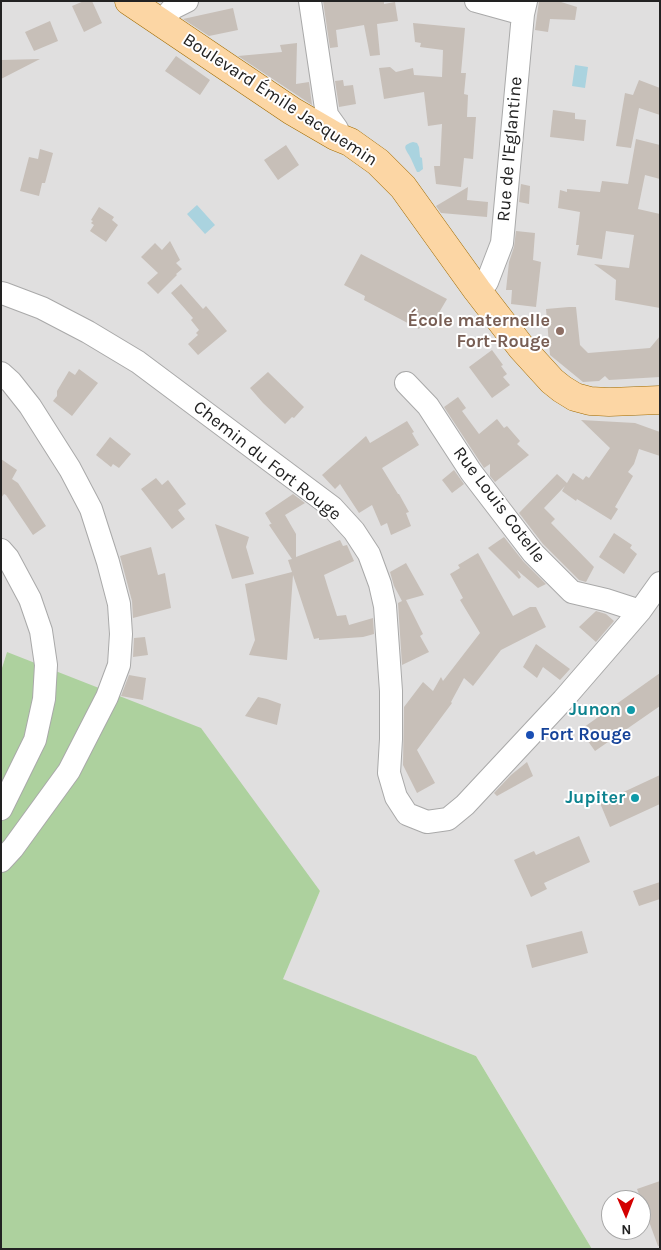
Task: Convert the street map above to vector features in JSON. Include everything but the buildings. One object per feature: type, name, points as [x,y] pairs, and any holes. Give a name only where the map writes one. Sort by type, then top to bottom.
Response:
[{"type":"main road","name":"Boulevard Émile Jacquemin","points":[[129,1],[292,111],[350,142],[378,162],[403,187],[477,290],[521,347],[562,389],[590,401],[660,400]]},
{"type":"street","points":[[162,22],[173,8],[187,1]]},
{"type":"street","points":[[310,1],[327,114],[337,129],[336,136]]},
{"type":"street","points":[[476,1],[524,8]]},
{"type":"street","name":"Rue de l'Eglantine","points":[[477,290],[487,282],[502,243],[524,8]]},
{"type":"street","name":"Chemin du Fort Rouge","points":[[1,293],[42,308],[88,332],[138,362],[332,507],[354,531],[369,554],[386,606],[391,691],[389,773],[396,797],[407,814],[427,822],[448,819],[465,805],[563,700],[640,611],[660,584]]},
{"type":"street","points":[[1,373],[11,382],[30,406],[70,469],[91,509],[111,570],[119,604],[121,634],[119,665],[107,697],[69,771],[13,848],[1,861]]},
{"type":"street","name":"Rue Louis Cotelle","points":[[406,383],[428,406],[471,472],[532,553],[572,592],[640,611]]},
{"type":"street","points":[[1,550],[8,558],[30,599],[41,631],[46,665],[44,699],[35,740],[1,809]]},
{"type":"shaded area","points":[[1,1],[660,1],[660,1249],[592,1249],[476,1056],[282,979],[320,891],[7,652],[1,671]]},
{"type":"green space","points":[[7,652],[201,728],[320,891],[283,979],[476,1056],[592,1249],[1,1249],[1,671]]},
{"type":"water","points":[[575,65],[588,67],[585,88],[572,86]]},
{"type":"water","points":[[417,143],[420,157],[422,158],[423,169],[419,172],[417,172],[405,148],[407,144]]},
{"type":"water","points":[[197,205],[215,225],[205,234],[187,214]]},
{"type":"place","name":"École maternelle Fort-Rouge","points":[[560,331]]},
{"type":"place","name":"Junon","points":[[631,710]]},
{"type":"place","name":"Fort Rouge","points":[[530,735]]},
{"type":"place","name":"Jupiter","points":[[635,798]]}]
